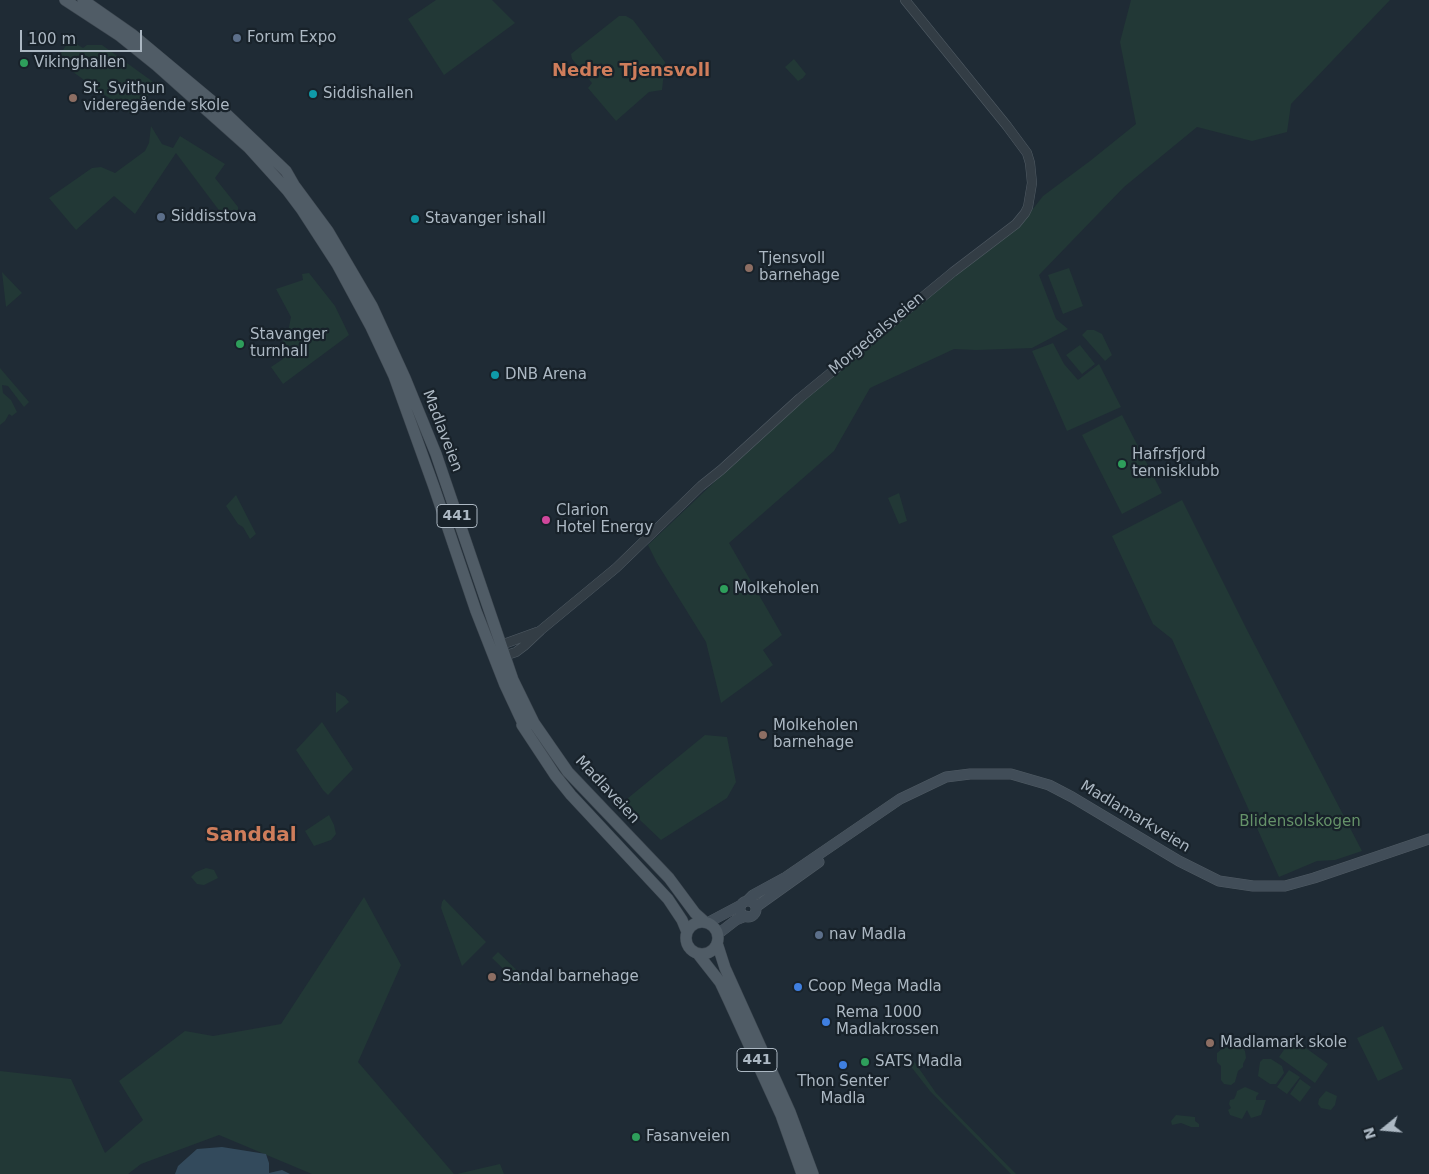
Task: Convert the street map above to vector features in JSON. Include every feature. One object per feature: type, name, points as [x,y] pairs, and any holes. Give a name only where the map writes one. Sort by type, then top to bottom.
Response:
[{"type":"main road","name":"Madlaveien","points":[[65,0],[120,36],[182,87],[249,148],[287,190],[302,210],[337,264],[384,353],[434,487],[476,611],[485,648],[497,681],[511,709],[555,775],[571,795],[668,899],[682,920],[686,932]]},
{"type":"main road","name":"Madlaveien","points":[[83,0],[132,35],[218,106],[286,171],[328,231],[372,306],[405,378],[436,454],[500,652],[505,685],[526,730]]},
{"type":"main road","name":"Madlaveien","points":[[476,611],[500,652],[534,723],[558,759],[669,878],[695,913],[706,922]]},
{"type":"main road","name":"Madlamarkveien","points":[[756,907],[805,873],[837,844],[900,799],[946,778],[978,774],[1011,774],[1048,785],[1072,797],[1178,861],[1219,881],[1253,886],[1285,886],[1429,839]]},
{"type":"main road","name":"Madlamarkveien","points":[[706,922],[744,903],[750,896],[781,880],[827,848],[837,844]]},
{"type":"main road","points":[[698,954],[708,954],[715,948],[718,938],[736,920],[753,915],[756,911],[754,902],[744,903],[742,913],[746,916]]},
{"type":"main road","points":[[686,932],[692,925],[706,922]]},
{"type":"main road","name":"441","points":[[706,922],[713,926],[718,938],[725,968],[793,1120],[813,1174]]},
{"type":"main road","name":"441","points":[[686,932],[688,948],[698,954],[720,982],[781,1115],[802,1174]]},
{"type":"street","name":"Morgedalsveien","points":[[500,652],[516,652],[616,568],[700,486],[721,470],[765,428],[948,276],[1016,224],[1028,207],[1032,183],[1027,153],[905,0]]},
{"type":"green space","points":[[436,0],[492,0],[515,23],[444,75],[408,19]]},
{"type":"green space","points":[[1131,0],[1390,0],[1291,104],[1287,132],[1252,141],[1197,127],[1124,187],[1039,275],[1056,319],[1068,329],[1032,348],[954,349],[870,388],[834,451],[729,543],[782,635],[763,650],[773,665],[721,703],[706,642],[657,563],[648,545],[784,416],[1026,218],[1043,196],[1136,124],[1120,42]]},
{"type":"green space","points":[[619,16],[626,16],[633,20],[665,62],[662,90],[649,92],[616,121],[588,88],[592,83],[572,59],[571,54]]},
{"type":"green space","points":[[67,38],[83,48],[87,45],[102,45],[156,84],[134,116],[62,64],[59,56],[67,44],[65,42]]},
{"type":"green space","points":[[794,59],[806,74],[798,81],[785,67]]},
{"type":"green space","points":[[151,126],[162,144],[173,148],[180,136],[225,164],[215,178],[238,207],[238,213],[227,221],[176,153],[135,214],[114,196],[76,230],[49,198],[92,168],[101,167],[115,173],[145,151],[149,143]]},
{"type":"green space","points":[[1069,268],[1083,306],[1063,314],[1048,275]]},
{"type":"green space","points":[[2,272],[22,293],[6,307]]},
{"type":"green space","points":[[309,273],[335,306],[349,335],[283,384],[271,367],[283,359],[281,356],[284,336],[289,327],[291,317],[276,289],[303,280],[302,274]]},
{"type":"green space","points":[[1087,330],[1094,330],[1102,334],[1112,355],[1105,361],[1082,335]]},
{"type":"green space","points":[[1053,343],[1064,364],[1078,380],[1099,364],[1121,407],[1067,431],[1032,351]]},
{"type":"green space","points":[[1080,345],[1095,364],[1082,374],[1066,355]]},
{"type":"green space","points":[[0,368],[29,402],[24,407],[8,386],[2,385],[3,393],[11,400],[17,412],[12,416],[9,414],[0,425]]},
{"type":"green space","name":"Hafrsfjord tennisklubb","points":[[1122,415],[1162,493],[1122,514],[1082,435]]},
{"type":"green space","points":[[899,493],[907,521],[899,524],[888,498]]},
{"type":"green space","points":[[236,495],[256,534],[250,539],[226,506]]},
{"type":"green space","name":"Blidensolskogen","points":[[1182,500],[1362,851],[1335,860],[1317,861],[1279,877],[1172,639],[1153,624],[1112,536]]},
{"type":"green space","points":[[336,692],[345,697],[349,702],[336,713]]},
{"type":"green space","points":[[322,722],[353,769],[328,795],[296,750]]},
{"type":"green space","points":[[705,735],[727,737],[736,782],[727,798],[661,840],[622,803]]},
{"type":"green space","points":[[329,815],[336,834],[331,840],[314,846],[305,831]]},
{"type":"green space","points":[[206,868],[214,870],[218,878],[204,885],[197,884],[191,877],[196,872]]},
{"type":"green space","points":[[364,897],[401,965],[358,1062],[454,1174],[312,1174],[219,1135],[141,1164],[128,1174],[0,1174],[0,1071],[71,1079],[105,1153],[143,1120],[119,1081],[185,1031],[213,1036],[281,1024]]},
{"type":"green space","points":[[444,899],[486,942],[462,966],[441,908]]},
{"type":"green space","points":[[498,952],[526,979],[520,985],[492,958]]},
{"type":"green space","points":[[1383,1026],[1403,1069],[1378,1081],[1357,1038]]},
{"type":"green space","points":[[1292,1038],[1328,1064],[1315,1083],[1279,1057]]},
{"type":"green space","points":[[1238,1043],[1245,1051],[1246,1058],[1243,1067],[1238,1071],[1235,1082],[1231,1085],[1224,1084],[1221,1080],[1221,1066],[1217,1062],[1217,1053],[1223,1048],[1235,1047]]},
{"type":"green space","points":[[909,1054],[936,1093],[1016,1174],[1011,1174],[930,1091],[905,1059]]},
{"type":"green space","points":[[1263,1059],[1271,1059],[1282,1066],[1284,1073],[1276,1084],[1270,1084],[1258,1076],[1260,1062]]},
{"type":"green space","points":[[1289,1070],[1300,1077],[1287,1094],[1277,1087]]},
{"type":"green space","points":[[1300,1079],[1311,1087],[1300,1102],[1290,1094]]},
{"type":"green space","points":[[1245,1087],[1259,1093],[1256,1100],[1266,1100],[1261,1115],[1251,1118],[1247,1110],[1242,1119],[1230,1115],[1228,1110],[1231,1108],[1230,1100],[1234,1099],[1237,1091]]},
{"type":"green space","points":[[1326,1091],[1337,1096],[1335,1105],[1331,1110],[1321,1108],[1318,1104],[1319,1099]]},
{"type":"green space","points":[[1176,1115],[1195,1117],[1199,1127],[1191,1127],[1181,1123],[1172,1125],[1171,1121]]},
{"type":"green space","points":[[500,1164],[504,1174],[457,1174]]},
{"type":"water","points":[[222,1147],[266,1154],[269,1163],[269,1173],[282,1170],[290,1174],[175,1174],[178,1166],[197,1149]]},
{"type":"place","name":"Forum Expo","points":[[237,38]]},
{"type":"place","name":"Vikinghallen","points":[[24,63]]},
{"type":"place","name":"Siddishallen","points":[[313,94]]},
{"type":"place","name":"St. Svithun videregående skole","points":[[73,98]]},
{"type":"place","name":"Siddisstova","points":[[161,217]]},
{"type":"place","name":"Stavanger ishall","points":[[415,219]]},
{"type":"place","name":"Tjensvoll barnehage","points":[[749,268]]},
{"type":"place","name":"Stavanger turnhall","points":[[240,344]]},
{"type":"place","name":"DNB Arena","points":[[495,375]]},
{"type":"place","name":"Hafrsfjord tennisklubb","points":[[1122,464]]},
{"type":"place","name":"Clarion Hotel Energy","points":[[546,520]]},
{"type":"place","name":"Molkeholen","points":[[724,589]]},
{"type":"place","name":"Molkeholen barnehage","points":[[763,735]]},
{"type":"place","name":"nav Madla","points":[[819,935]]},
{"type":"place","name":"Sandal barnehage","points":[[492,977]]},
{"type":"place","name":"Coop Mega Madla","points":[[798,987]]},
{"type":"place","name":"Rema 1000 Madlakrossen","points":[[826,1022]]},
{"type":"place","name":"Madlamark skole","points":[[1210,1043]]},
{"type":"place","name":"SATS Madla","points":[[865,1062]]},
{"type":"place","name":"Thon Senter Madla","points":[[843,1065]]},
{"type":"place","name":"Fasanveien","points":[[636,1137]]},
{"type":"district","name":"Nedre Tjensvoll","points":[[631,71]]},
{"type":"district","name":"Sanddal","points":[[251,836]]}]
